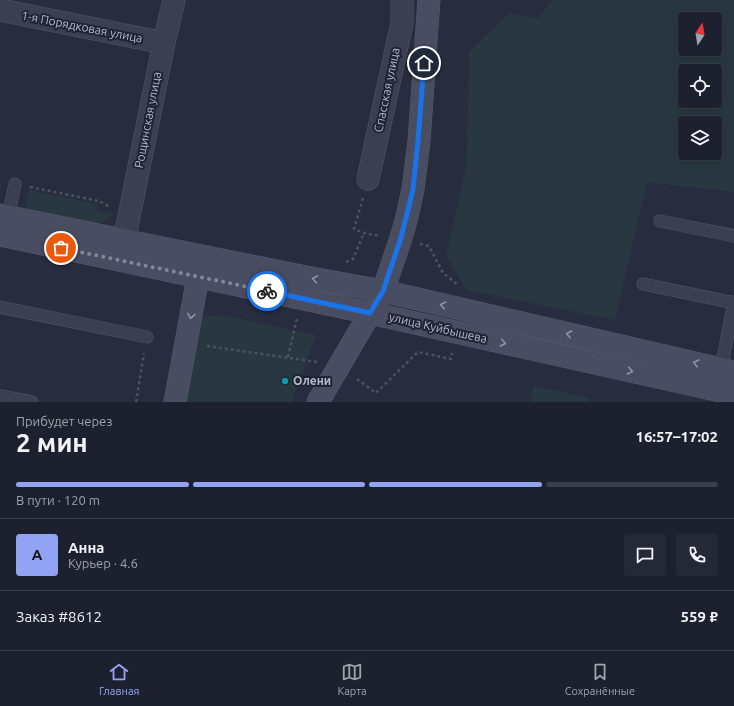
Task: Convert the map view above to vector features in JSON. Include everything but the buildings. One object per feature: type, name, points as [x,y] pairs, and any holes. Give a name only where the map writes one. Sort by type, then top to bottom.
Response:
[{"type":"main road","points":[[318,402],[383,291],[406,221],[413,189],[418,141],[429,0]]},
{"type":"main road","name":"улица Куйбышева","points":[[3,222],[124,241],[383,291],[728,370]]},
{"type":"main road","name":"улица Куйбышева","points":[[3,222],[198,277],[370,313],[734,394]]},
{"type":"main road","points":[[175,402],[198,277]]},
{"type":"street","name":"Рощинская улица","points":[[124,241],[174,0]]},
{"type":"street","name":"Спасская улица","points":[[368,179],[402,24],[402,0]]},
{"type":"street","name":"1-я Порядковая улица","points":[[0,10],[164,43]]},
{"type":"lane","points":[[3,222],[15,184]]},
{"type":"lane","points":[[660,221],[734,236]]},
{"type":"lane","points":[[644,284],[734,303],[728,370]]},
{"type":"lane","points":[[0,307],[147,337]]},
{"type":"lane","points":[[0,396],[32,402]]},
{"type":"path","points":[[354,229],[368,179]]},
{"type":"path","points":[[136,402],[147,337]]},
{"type":"shaded area","points":[[552,0],[734,0],[734,192],[647,182],[615,320],[466,290],[446,256],[467,163],[469,52],[509,13],[539,18]]},
{"type":"shaded area","points":[[29,190],[98,204],[97,210],[114,214],[99,225],[25,209]]},
{"type":"shaded area","points":[[222,315],[316,335],[292,402],[183,402],[200,317]]},
{"type":"shaded area","points":[[534,386],[590,398],[589,402],[530,402]]},
{"type":"way so far","points":[[61,248],[267,291]]},
{"type":"place","name":"Олени","points":[[285,381]]},
{"type":"route","points":[[267,291],[370,313],[383,291],[406,221],[413,189],[424,63]]}]
